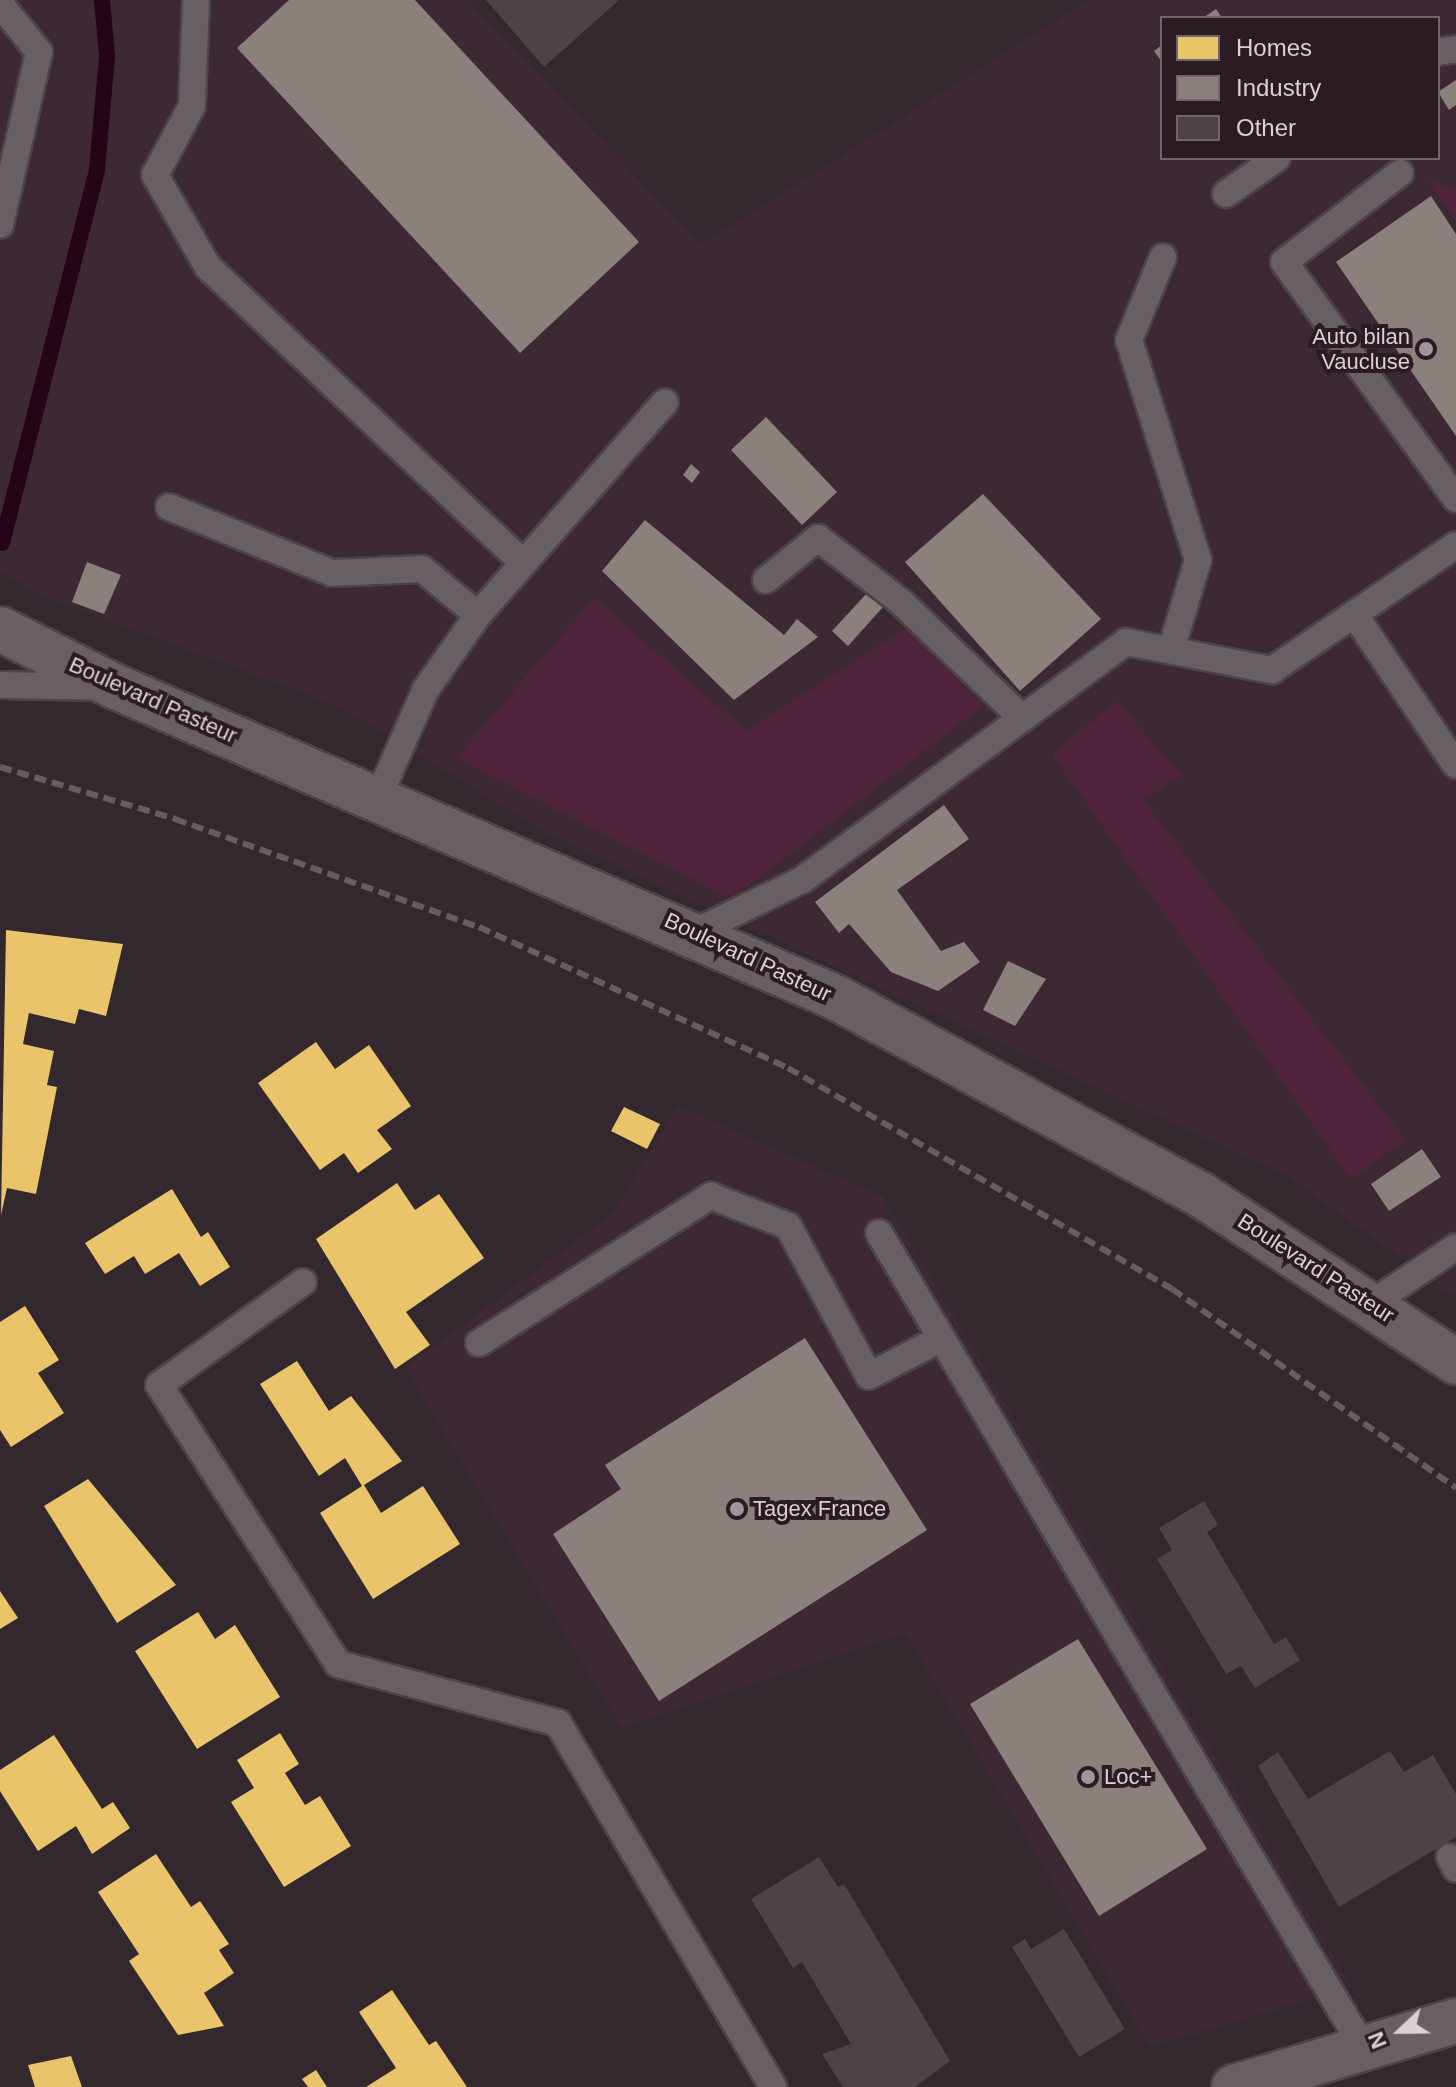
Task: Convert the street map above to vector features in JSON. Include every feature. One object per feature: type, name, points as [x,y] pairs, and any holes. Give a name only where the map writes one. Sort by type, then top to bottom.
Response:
[{"type":"street","name":"Boulevard Pasteur","points":[[0,629],[116,687],[695,932],[1075,1122],[1372,1303],[1456,1362]]},
{"type":"street","points":[[1234,2087],[1456,2021]]},
{"type":"lane","points":[[196,0],[192,106],[155,175],[201,254],[523,563]]},
{"type":"lane","points":[[0,4],[39,52],[7,156],[0,225]]},
{"type":"lane","points":[[1226,194],[1274,160]]},
{"type":"lane","points":[[1400,173],[1284,262],[1456,499]]},
{"type":"lane","points":[[1163,257],[1129,340],[1198,560],[1171,650]]},
{"type":"lane","points":[[377,800],[426,689],[478,615],[665,402]]},
{"type":"lane","points":[[169,507],[332,573],[422,569],[478,615]]},
{"type":"lane","points":[[766,580],[818,538],[901,602],[1022,718]]},
{"type":"lane","points":[[695,932],[802,880],[1126,642],[1272,670],[1456,545]]},
{"type":"lane","points":[[1354,614],[1456,765]]},
{"type":"lane","points":[[0,685],[116,687]]},
{"type":"lane","points":[[479,1343],[711,1196],[788,1226],[869,1376],[942,1338]]},
{"type":"lane","points":[[879,1233],[1364,2049]]},
{"type":"lane","points":[[1372,1303],[1456,1247]]},
{"type":"lane","points":[[303,1282],[159,1385],[338,1664],[558,1723],[773,2087]]},
{"type":"shaded area","points":[[0,0],[468,0],[701,245],[1089,0],[1456,0],[1456,1298],[1289,1177],[547,833],[341,707],[40,595],[0,571]]},
{"type":"shaded area","points":[[1428,180],[1456,189],[1456,221]]},
{"type":"shaded area","points":[[594,598],[746,731],[910,626],[983,706],[731,899],[456,758]]},
{"type":"shaded area","points":[[1116,701],[1182,775],[1143,800],[1405,1139],[1351,1179],[1052,754]]},
{"type":"shaded area","points":[[678,1106],[883,1197],[1352,1987],[1150,2047],[906,1633],[622,1728],[405,1368],[613,1214]]},
{"type":"building: Homes","points":[[6,930],[123,944],[106,1016],[79,1009],[75,1024],[29,1013],[23,1044],[54,1051],[47,1085],[57,1087],[36,1194],[7,1188],[1,1215]]},
{"type":"building: Homes","points":[[316,1042],[335,1069],[369,1045],[411,1106],[377,1130],[392,1149],[358,1173],[344,1153],[320,1170],[258,1083]]},
{"type":"building: Homes","points":[[624,1107],[660,1124],[647,1149],[611,1131]]},
{"type":"building: Homes","points":[[397,1183],[415,1210],[439,1194],[484,1258],[406,1312],[430,1345],[395,1369],[316,1239]]},
{"type":"building: Homes","points":[[172,1189],[201,1237],[208,1232],[230,1267],[200,1286],[179,1253],[145,1274],[134,1256],[105,1274],[85,1243]]},
{"type":"building: Homes","points":[[25,1306],[59,1360],[38,1373],[64,1413],[11,1447],[0,1430],[0,1322]]},
{"type":"building: Homes","points":[[297,1361],[329,1411],[351,1396],[402,1461],[364,1485],[381,1513],[423,1486],[460,1544],[373,1599],[320,1513],[362,1486],[345,1458],[319,1476],[260,1384]]},
{"type":"building: Homes","points":[[88,1479],[176,1585],[117,1623],[44,1506]]},
{"type":"building: Homes","points":[[0,1591],[18,1618],[0,1629]]},
{"type":"building: Homes","points":[[198,1612],[215,1639],[235,1625],[280,1697],[197,1749],[135,1651]]},
{"type":"building: Homes","points":[[280,1733],[299,1764],[285,1773],[305,1805],[320,1796],[351,1846],[284,1887],[231,1802],[254,1788],[237,1760]]},
{"type":"building: Homes","points":[[54,1735],[102,1809],[113,1802],[130,1828],[92,1854],[76,1826],[38,1851],[0,1791],[0,1770]]},
{"type":"building: Homes","points":[[156,1854],[191,1907],[200,1901],[229,1944],[219,1950],[234,1973],[204,1993],[224,2026],[178,2035],[129,1961],[139,1954],[98,1892]]},
{"type":"building: Homes","points":[[392,1990],[429,2045],[436,2041],[467,2087],[366,2087],[396,2068],[359,2012]]},
{"type":"building: Homes","points":[[71,2056],[82,2087],[35,2087],[28,2065]]},
{"type":"building: Homes","points":[[316,2070],[327,2087],[308,2087],[302,2079]]},
{"type":"building: Industry","points":[[289,0],[415,0],[639,242],[520,353],[237,48]]},
{"type":"building: Industry","points":[[1216,9],[1221,16],[1206,16]]},
{"type":"building: Industry","points":[[1456,80],[1456,105],[1449,110],[1440,91]]},
{"type":"building: Industry","name":"Auto bilan Vaucluse","points":[[1431,196],[1456,234],[1456,436],[1336,262]]},
{"type":"building: Industry","points":[[766,417],[837,492],[802,525],[731,450]]},
{"type":"building: Industry","points":[[691,464],[700,472],[692,483],[683,475]]},
{"type":"building: Industry","points":[[983,494],[1101,619],[1020,691],[905,562]]},
{"type":"building: Industry","points":[[645,520],[784,635],[797,619],[818,637],[734,700],[602,571]]},
{"type":"building: Industry","points":[[87,562],[121,575],[104,614],[72,602]]},
{"type":"building: Industry","points":[[868,592],[884,606],[848,646],[832,631]]},
{"type":"building: Industry","points":[[944,805],[969,839],[897,890],[941,951],[964,942],[980,962],[938,991],[891,972],[849,924],[839,933],[815,902]]},
{"type":"building: Industry","points":[[1008,961],[1046,979],[1015,1026],[983,1010]]},
{"type":"building: Industry","points":[[1422,1149],[1441,1177],[1389,1211],[1371,1184]]},
{"type":"building: Industry","name":"Tagex France","points":[[805,1338],[927,1530],[659,1701],[553,1534],[621,1489],[605,1465]]},
{"type":"building: Industry","name":"Loc+","points":[[1078,1639],[1207,1849],[1099,1916],[970,1704]]},
{"type":"building: Other","points":[[486,0],[619,0],[544,67]]},
{"type":"building: Other","points":[[1204,1501],[1218,1525],[1207,1532],[1274,1644],[1286,1637],[1300,1660],[1255,1688],[1241,1666],[1226,1674],[1157,1559],[1172,1550],[1159,1528]]},
{"type":"building: Other","points":[[1390,1751],[1404,1772],[1433,1755],[1456,1794],[1456,1837],[1339,1907],[1258,1766],[1278,1752],[1308,1799]]},
{"type":"building: Other","points":[[819,1857],[838,1887],[844,1884],[950,2061],[915,2087],[843,2087],[822,2054],[851,2044],[802,1962],[793,1968],[751,1899]]},
{"type":"building: Other","points":[[1064,1929],[1125,2029],[1079,2057],[1012,1947],[1025,1939],[1031,1949]]},
{"type":"waterway","points":[[2,543],[97,169],[107,56],[102,0]]},
{"type":"railway","points":[[0,767],[175,819],[479,927],[788,1068],[1172,1289],[1456,1488]]},
{"type":"place","name":"Auto bilan Vaucluse","points":[[1426,349]]},
{"type":"place","name":"Tagex France","points":[[737,1509]]},
{"type":"place","name":"Loc+","points":[[1088,1777]]}]
